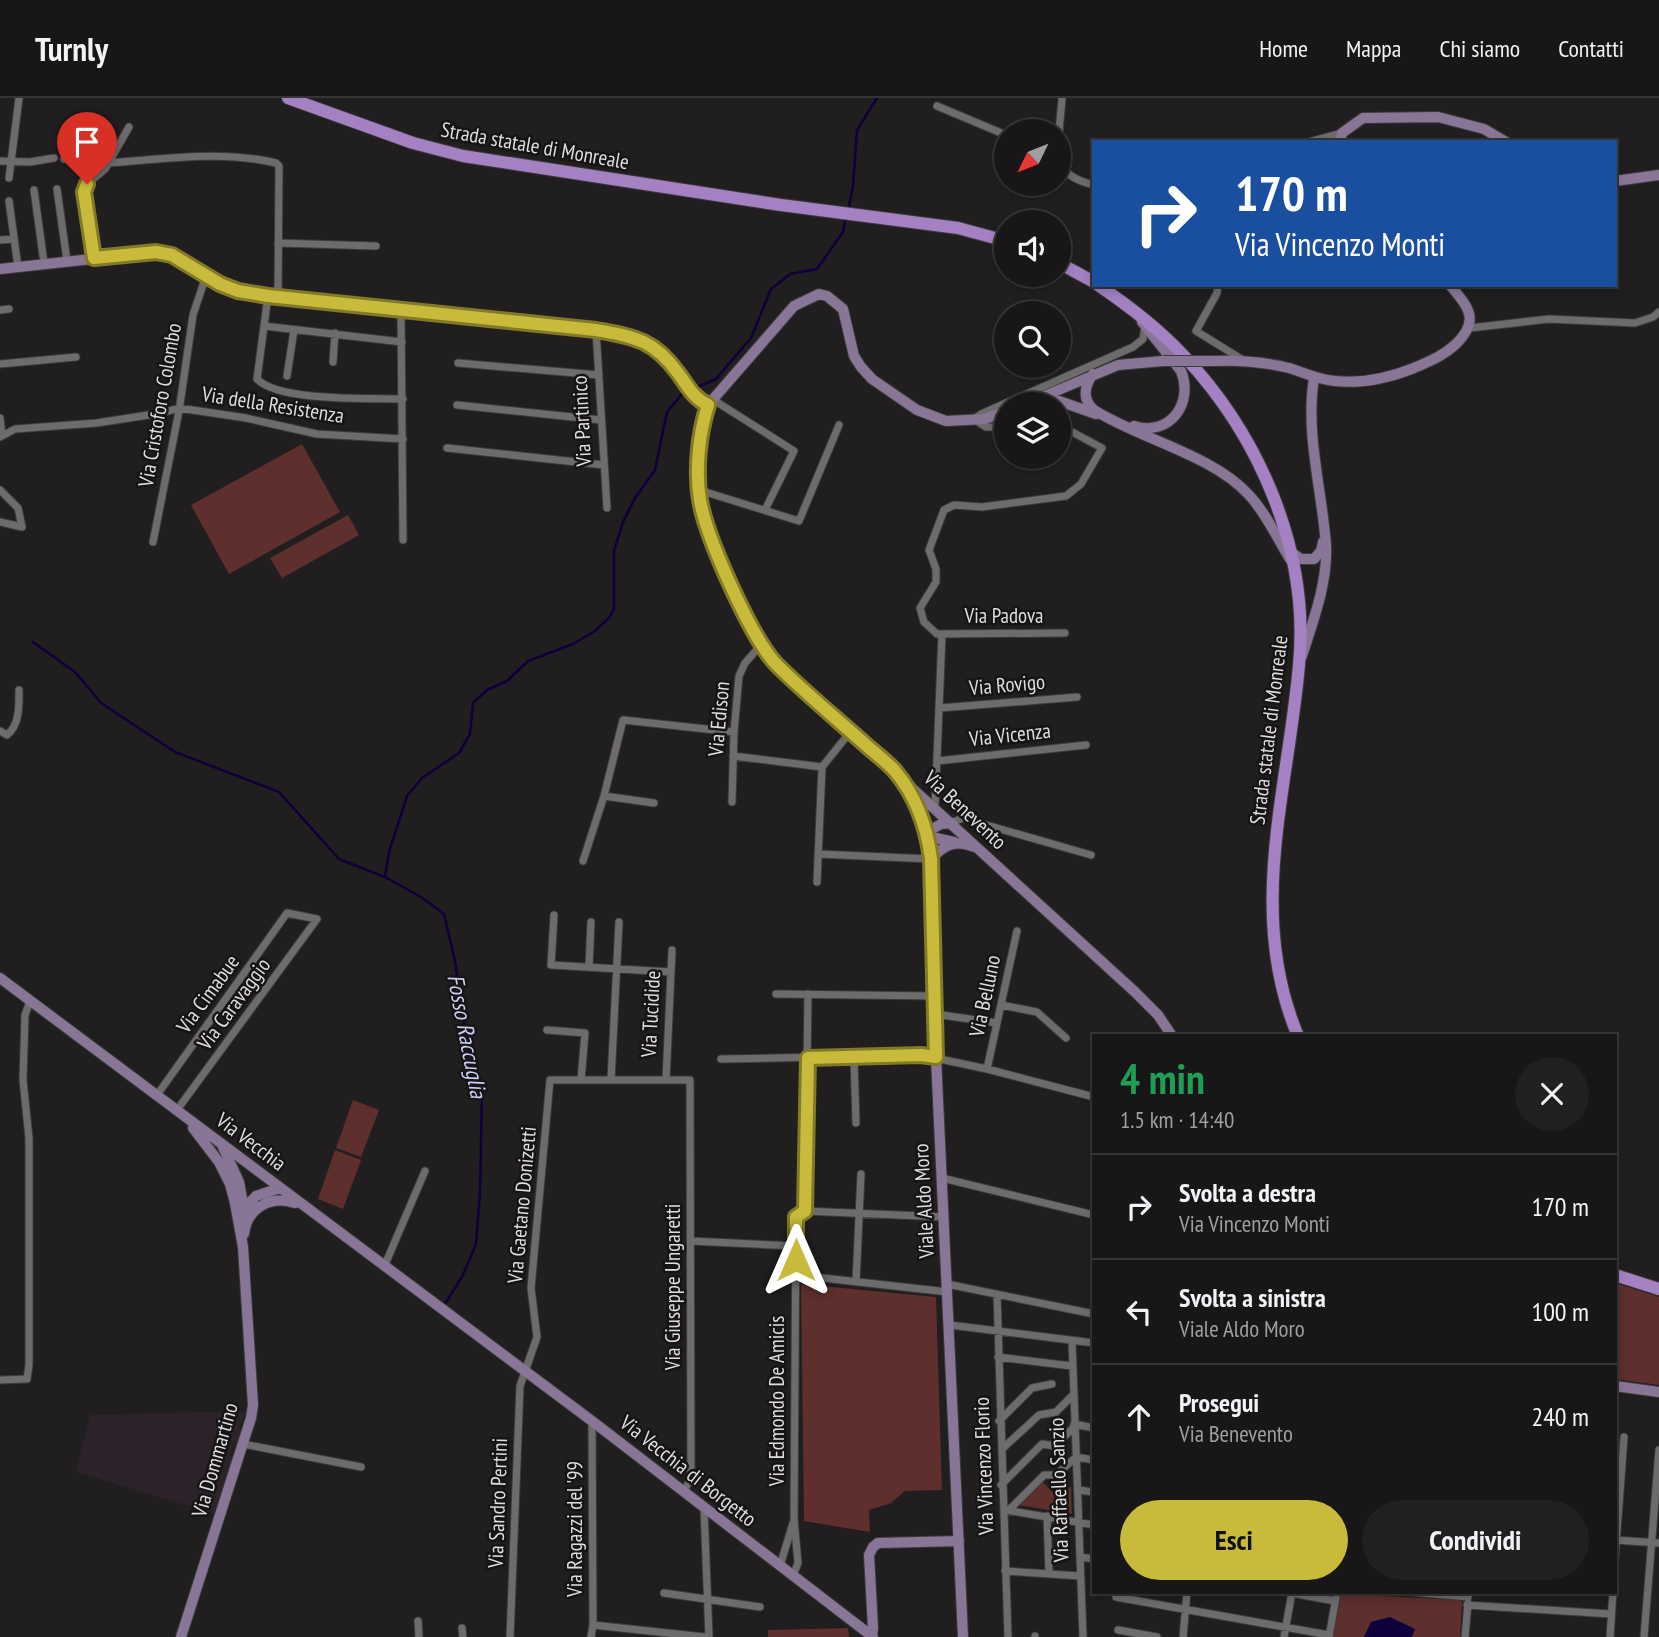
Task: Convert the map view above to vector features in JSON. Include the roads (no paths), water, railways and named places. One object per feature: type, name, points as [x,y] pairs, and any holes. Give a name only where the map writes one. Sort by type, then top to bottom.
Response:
[{"type":"main road","name":"Strada statale di Monreale","points":[[288,98],[413,143],[463,156],[781,205],[958,228],[994,238]]},
{"type":"main road","points":[[1071,270],[1092,281]]},
{"type":"main road","name":"Strada statale di Monreale","points":[[1101,287],[1133,310],[1182,354],[1231,415],[1265,478],[1278,509],[1292,557],[1301,634],[1299,665],[1271,882],[1272,932],[1280,980],[1297,1034]]},
{"type":"main road","points":[[1617,1276],[1659,1289]]},
{"type":"street","points":[[9,177],[19,98]]},
{"type":"street","points":[[1061,119],[1062,98]]},
{"type":"street","points":[[937,106],[994,130]]},
{"type":"street","points":[[1322,140],[1341,137],[1363,118],[1438,117],[1484,129],[1503,140]]},
{"type":"street","points":[[94,258],[84,192],[87,184],[111,160],[129,127]]},
{"type":"street","points":[[64,159],[249,156],[276,163],[279,166],[278,243],[273,297],[264,326],[257,379],[262,385],[313,396],[403,399]]},
{"type":"street","points":[[0,161],[54,158]]},
{"type":"street","points":[[1617,181],[1659,175]]},
{"type":"street","points":[[1071,176],[1092,184]]},
{"type":"street","points":[[57,189],[66,261]]},
{"type":"street","points":[[34,190],[44,263]]},
{"type":"street","points":[[9,201],[18,267]]},
{"type":"street","points":[[0,240],[14,239]]},
{"type":"street","points":[[278,243],[376,246]]},
{"type":"street","points":[[0,269],[156,252],[172,255],[206,276],[238,291],[401,311],[596,330],[640,339],[661,352],[690,390],[794,451],[765,510]]},
{"type":"street","name":"Via Cristoforo Colombo","points":[[153,542],[179,408],[193,315],[206,276]]},
{"type":"street","points":[[1218,287],[1196,331],[1244,360]]},
{"type":"street","points":[[1451,287],[1470,314],[1470,328]]},
{"type":"street","points":[[710,402],[794,306],[819,294],[838,302],[843,309],[854,356],[872,379],[917,410],[932,417],[946,421],[985,419],[994,416]]},
{"type":"street","points":[[1093,374],[1085,391],[1086,401],[1107,418],[1140,428],[1157,428],[1170,421],[1184,401],[1185,381],[1181,371],[1133,310]]},
{"type":"street","points":[[401,311],[403,540]]},
{"type":"street","points":[[1053,392],[1118,365],[1163,360],[1244,360],[1289,368],[1314,378],[1337,382],[1377,380],[1445,354],[1470,328],[1549,319],[1635,323],[1659,312]]},
{"type":"street","points":[[264,326],[402,342]]},
{"type":"street","points":[[974,419],[1133,347],[1143,339],[1145,326]]},
{"type":"street","points":[[287,376],[293,330]]},
{"type":"street","name":"Via Partinico","points":[[596,330],[607,508]]},
{"type":"street","points":[[333,362],[335,333]]},
{"type":"street","points":[[0,364],[76,357]]},
{"type":"street","points":[[458,363],[598,375]]},
{"type":"street","points":[[1299,665],[1322,585],[1326,547],[1310,398],[1314,378]]},
{"type":"street","points":[[1074,382],[1071,398],[1075,405]]},
{"type":"street","name":"Via Benevento","points":[[710,402],[705,416],[699,490],[709,530],[761,645],[776,664],[953,823],[1141,998],[1158,1015],[1171,1034]]},
{"type":"street","points":[[1071,404],[1204,463],[1237,484],[1259,508],[1292,557],[1314,559],[1321,551],[1323,526]]},
{"type":"street","points":[[457,405],[601,420]]},
{"type":"street","points":[[0,418],[1,436],[16,429],[97,423],[179,408]]},
{"type":"street","name":"Via della Resistenza","points":[[179,408],[246,418],[317,434],[403,439]]},
{"type":"street","points":[[974,419],[986,427],[994,427]]},
{"type":"street","points":[[699,490],[799,521],[839,425]]},
{"type":"street","points":[[935,807],[942,634],[937,634],[926,626],[920,608],[936,582],[937,573],[929,550],[943,512],[954,505],[982,507],[1066,496],[1081,484],[1102,448],[1071,431]]},
{"type":"street","points":[[447,448],[604,465]]},
{"type":"street","points":[[0,490],[18,508],[22,527],[0,522]]},
{"type":"street","name":"Via Padova","points":[[942,634],[1065,633]]},
{"type":"street","name":"Via Edison","points":[[732,802],[739,676],[745,663],[761,645]]},
{"type":"street","points":[[0,731],[7,735],[12,732],[19,712],[19,690]]},
{"type":"street","name":"Via Rovigo","points":[[940,708],[1077,697]]},
{"type":"street","points":[[583,861],[604,796],[623,720],[734,732]]},
{"type":"street","points":[[817,882],[822,766],[851,731]]},
{"type":"street","name":"Via Vicenza","points":[[937,761],[1086,745]]},
{"type":"street","points":[[733,756],[822,766]]},
{"type":"street","name":"Viale Aldo Moro","points":[[896,772],[917,808],[927,832],[931,859],[936,1057],[963,1637]]},
{"type":"street","points":[[604,796],[654,803]]},
{"type":"street","points":[[980,849],[966,843],[936,838],[927,832],[941,824],[953,823],[962,818],[1091,855]]},
{"type":"street","points":[[818,854],[931,859],[945,846],[954,842]]},
{"type":"street","name":"Via Caravaggio","points":[[177,1110],[317,919],[288,914]]},
{"type":"street","name":"Via Cimabue","points":[[157,1095],[288,914]]},
{"type":"street","points":[[554,915],[551,965],[589,964],[671,972]]},
{"type":"street","points":[[589,964],[591,922]]},
{"type":"street","points":[[611,1080],[619,922]]},
{"type":"street","name":"Via Belluno","points":[[987,1069],[1017,931]]},
{"type":"street","name":"Via Tucidide","points":[[666,1080],[672,950]]},
{"type":"street","name":"Via Vecchia","points":[[0,978],[478,1337]]},
{"type":"street","points":[[776,994],[934,996]]},
{"type":"street","name":"Via Edmondo De Amicis","points":[[794,1519],[796,1217],[805,1211],[807,995]]},
{"type":"street","points":[[0,1380],[27,1379],[29,1365],[29,1138],[23,1080],[25,1015],[30,1001]]},
{"type":"street","points":[[1001,1005],[1037,1012],[1066,1038]]},
{"type":"street","points":[[935,1014],[997,1023]]},
{"type":"street","points":[[547,1030],[585,1033],[581,1080],[666,1080]]},
{"type":"street","points":[[721,1059],[921,1055],[1092,1096]]},
{"type":"street","points":[[854,1058],[856,1123]]},
{"type":"street","name":"Via Gaetano Donizetti","points":[[527,1373],[537,1337],[531,1288],[550,1080],[581,1080]]},
{"type":"street","name":"Via Giuseppe Ungaretti","points":[[666,1080],[691,1080],[691,1479],[684,1493]]},
{"type":"street","points":[[177,1110],[204,1140],[219,1163],[230,1184],[242,1220]]},
{"type":"street","points":[[220,1143],[239,1182],[244,1208],[242,1220]]},
{"type":"street","points":[[383,1267],[425,1171]]},
{"type":"street","points":[[856,1282],[861,1174]]},
{"type":"street","points":[[942,1178],[1092,1215]]},
{"type":"street","points":[[244,1208],[264,1192],[280,1188]]},
{"type":"street","points":[[242,1220],[274,1199],[304,1206]]},
{"type":"street","points":[[805,1211],[944,1217]]},
{"type":"street","name":"Via Dommartino","points":[[181,1637],[253,1405],[242,1220]]},
{"type":"street","points":[[691,1241],[796,1246]]},
{"type":"street","points":[[796,1275],[997,1294],[1092,1314]]},
{"type":"street","name":"Via Vincenzo Florio","points":[[997,1294],[1008,1637]]},
{"type":"street","points":[[950,1325],[1092,1343]]},
{"type":"street","name":"Via Vecchia di Borgetto","points":[[478,1337],[592,1421],[872,1637]]},
{"type":"street","name":"Via Raffaello Sanzio","points":[[1072,1341],[1083,1637]]},
{"type":"street","points":[[998,1357],[1072,1366]]},
{"type":"street","name":"Via Sandro Pertini","points":[[510,1637],[520,1387],[527,1373]]},
{"type":"street","points":[[999,1421],[1032,1388],[1052,1384]]},
{"type":"street","points":[[1617,1386],[1659,1392]]},
{"type":"street","points":[[1002,1449],[1039,1415],[1056,1412],[1073,1395]]},
{"type":"street","name":"Via Ragazzi del '99","points":[[591,1637],[592,1421]]},
{"type":"street","points":[[1002,1485],[1042,1444],[1055,1446],[1074,1426],[1092,1428]]},
{"type":"street","points":[[1617,1501],[1618,1464],[1624,1437]]},
{"type":"street","points":[[243,1444],[361,1467]]},
{"type":"street","points":[[1644,1637],[1655,1543],[1659,1450]]},
{"type":"street","points":[[1006,1510],[1044,1475],[1056,1475],[1076,1457],[1092,1460]]},
{"type":"street","points":[[1078,1490],[1092,1492]]},
{"type":"street","points":[[593,1625],[707,1637],[704,1508]]},
{"type":"street","points":[[1006,1510],[1092,1525]]},
{"type":"street","points":[[1047,1516],[1049,1573]]},
{"type":"street","points":[[780,1566],[794,1519]]},
{"type":"street","points":[[793,1576],[798,1563],[794,1519]]},
{"type":"street","points":[[1617,1540],[1655,1543]]},
{"type":"street","points":[[872,1637],[869,1555],[873,1547],[878,1543],[959,1541]]},
{"type":"street","points":[[1080,1557],[1092,1559]]},
{"type":"street","points":[[1005,1571],[1080,1576]]},
{"type":"street","points":[[664,1593],[760,1606]]},
{"type":"street","points":[[1182,1637],[1187,1594]]},
{"type":"street","points":[[1284,1637],[1290,1594]]},
{"type":"street","points":[[1116,1597],[1329,1636],[1336,1597],[1302,1594]]},
{"type":"street","points":[[1430,1594],[1611,1614]]},
{"type":"street","points":[[1610,1637],[1613,1594]]},
{"type":"street","points":[[1465,1637],[1468,1598]]},
{"type":"street","points":[[418,1621],[418,1637]]},
{"type":"street","points":[[1118,1630],[1157,1637]]},
{"type":"waterway","name":"Fosso Raccuglia","points":[[848,211],[853,186],[857,130],[877,98]]},
{"type":"waterway","name":"Fosso Raccuglia","points":[[695,388],[716,379],[751,338],[771,289],[790,274],[817,269],[843,232],[846,217]]},
{"type":"waterway","name":"Fosso Raccuglia","points":[[385,877],[389,852],[407,796],[422,778],[459,753],[470,734],[473,703],[487,690],[507,681],[528,661],[573,644],[595,631],[609,618],[614,609],[614,551],[623,522],[635,498],[655,470],[667,412],[682,394],[689,391]]},
{"type":"waterway","name":"Fosso Raccuglia","points":[[33,642],[75,672],[101,703],[175,752],[279,792],[339,859],[385,877],[421,897],[444,914],[455,961],[467,1043],[482,1092],[476,1244],[463,1275],[445,1304]]}]
